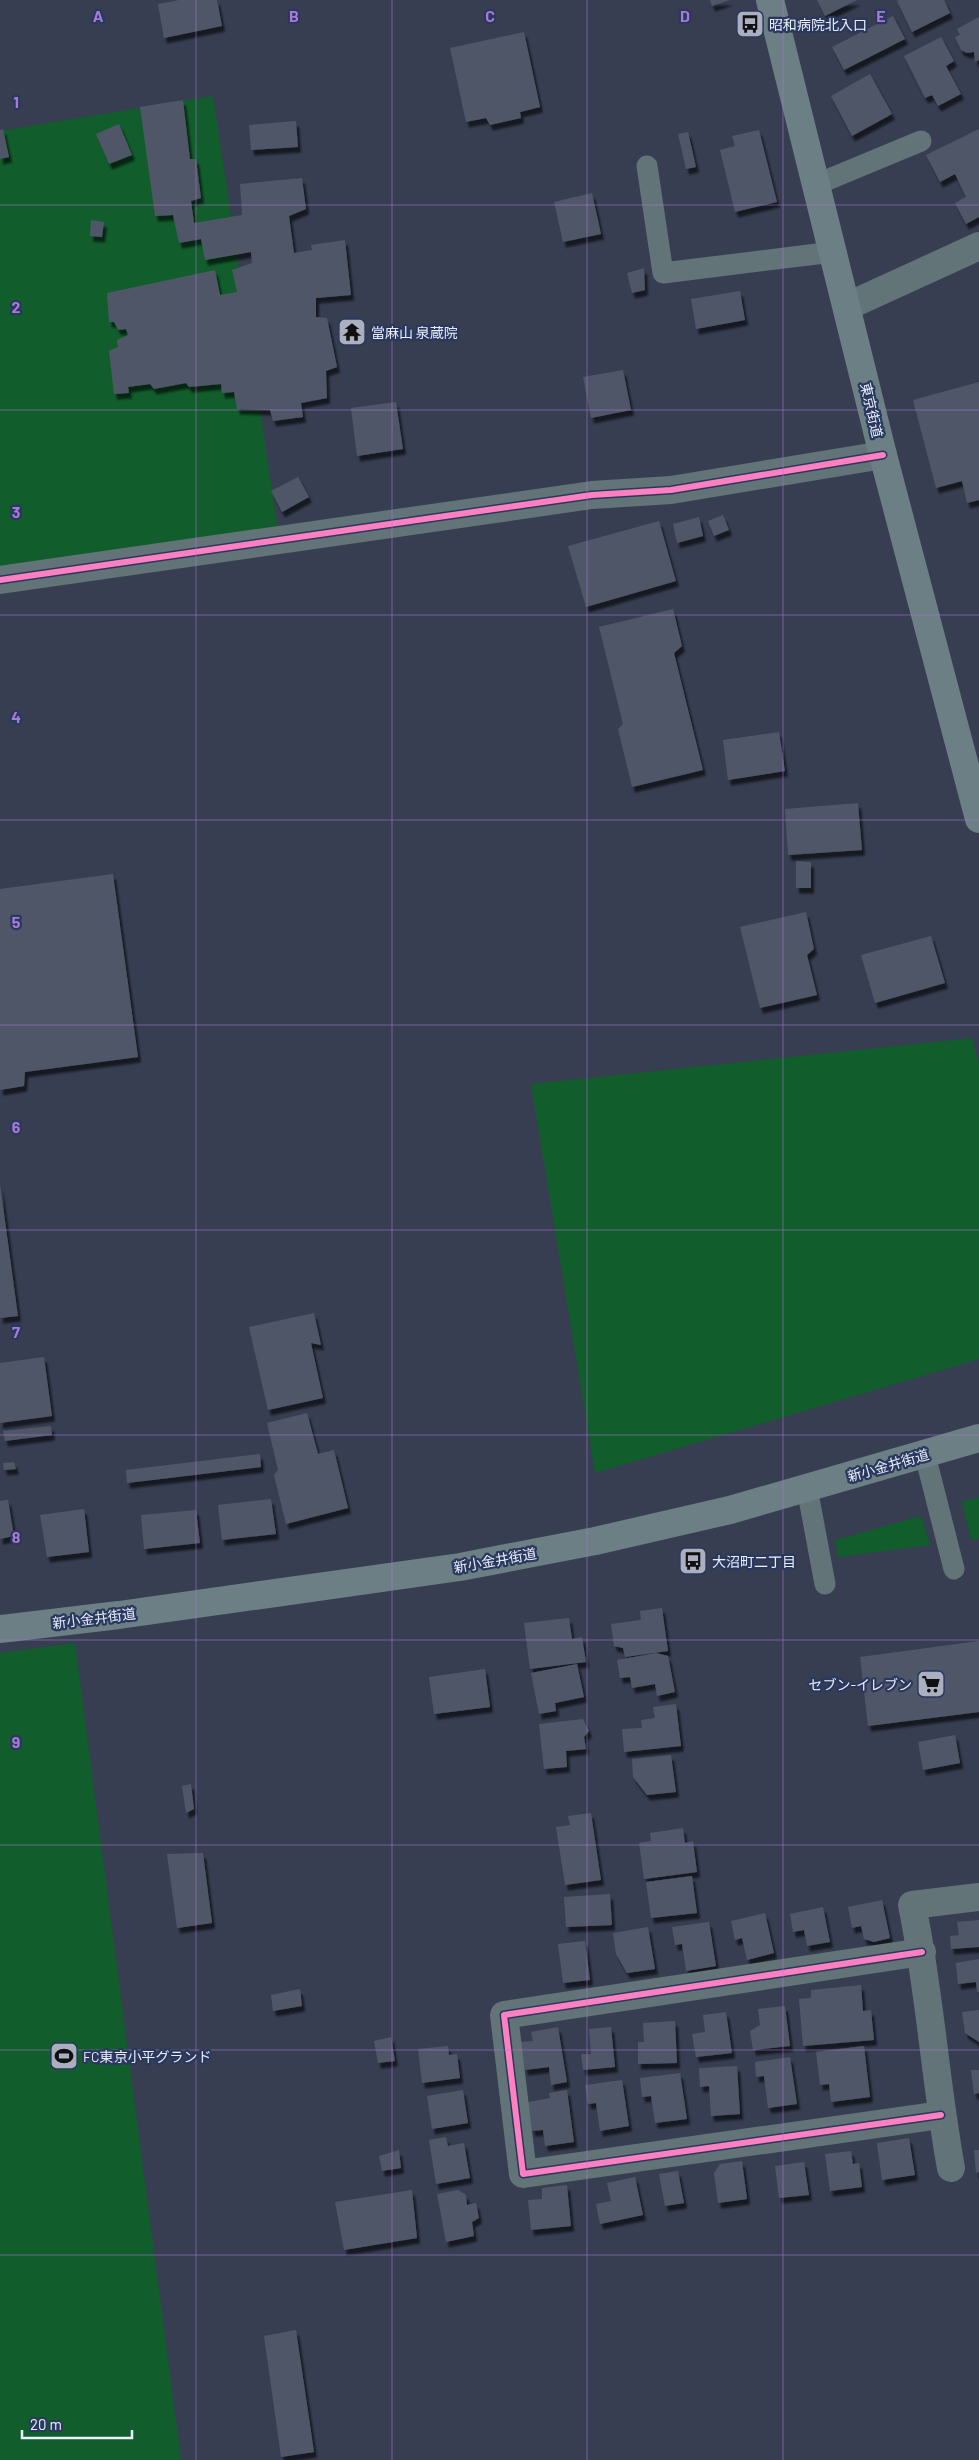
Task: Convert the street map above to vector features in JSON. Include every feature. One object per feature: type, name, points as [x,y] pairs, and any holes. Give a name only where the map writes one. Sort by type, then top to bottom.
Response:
[{"type":"main road","name":"東京街道","points":[[770,0],[832,252],[848,306],[883,455],[979,819]]},
{"type":"main road","name":"新小金井街道","points":[[0,1629],[119,1615],[460,1567],[595,1542],[730,1510],[979,1438]]},
{"type":"street","points":[[848,306],[979,246]]},
{"type":"street","points":[[0,580],[592,494],[671,490],[883,455]]},
{"type":"street","points":[[951,2168],[941,2115],[922,1952],[912,1905],[979,1897]]},
{"type":"street","points":[[922,1952],[504,2015],[523,2174],[941,2115]]},
{"type":"lane","points":[[815,185],[920,141]]},
{"type":"lane","points":[[647,166],[664,274],[832,252]]},
{"type":"lane","points":[[925,1455],[954,1569]]},
{"type":"lane","points":[[807,1488],[825,1584]]},
{"type":"green space","points":[[213,96],[278,530],[0,571],[0,131]]},
{"type":"green space","points":[[972,1038],[979,1062],[979,1359],[595,1473],[531,1084]]},
{"type":"green space","points":[[979,1497],[979,1539],[971,1540],[962,1502]]},
{"type":"green space","points":[[921,1516],[930,1545],[838,1557],[835,1540]]},
{"type":"green space","name":"FC東京小平グランド","points":[[75,1643],[181,2460],[0,2460],[0,1653]]},
{"type":"building","points":[[179,0],[217,0],[222,26],[164,38],[158,4]]},
{"type":"building","points":[[710,0],[730,0],[712,6]]},
{"type":"building","points":[[817,0],[857,0],[825,16]]},
{"type":"building","points":[[944,0],[950,13],[912,32],[897,1]]},
{"type":"building","points":[[893,16],[905,39],[844,70],[832,47]]},
{"type":"building","points":[[979,17],[979,60],[975,62],[974,52],[967,53],[961,50],[955,37],[960,35],[957,29]]},
{"type":"building","points":[[524,32],[540,107],[520,112],[521,118],[490,125],[486,118],[466,122],[450,48]]},
{"type":"building","points":[[941,37],[954,61],[946,66],[961,94],[938,106],[932,95],[925,98],[904,56]]},
{"type":"building","points":[[870,74],[892,114],[852,136],[831,96]]},
{"type":"building","points":[[183,100],[190,159],[196,159],[201,198],[191,201],[194,223],[242,215],[240,184],[302,178],[306,209],[289,216],[294,253],[312,250],[311,245],[345,240],[351,295],[316,298],[316,317],[327,318],[337,367],[326,371],[327,398],[301,403],[303,417],[273,421],[270,410],[237,409],[234,392],[222,393],[221,384],[189,387],[186,383],[154,389],[150,384],[128,387],[129,393],[114,394],[109,351],[118,347],[117,340],[128,335],[126,329],[118,330],[114,322],[109,322],[107,293],[215,270],[220,295],[237,292],[232,270],[252,263],[251,252],[205,260],[201,239],[179,243],[173,215],[155,216],[140,107]]},
{"type":"building","points":[[296,121],[298,147],[251,150],[249,125]]},
{"type":"building","points":[[119,124],[132,155],[109,164],[96,134]]},
{"type":"building","points":[[3,129],[9,157],[0,159],[0,130]]},
{"type":"building","points":[[979,129],[979,217],[966,224],[955,203],[966,197],[955,174],[940,182],[926,155]]},
{"type":"building","points":[[759,130],[777,202],[735,212],[720,150],[735,146],[732,136]]},
{"type":"building","points":[[688,132],[696,167],[686,169],[678,134]]},
{"type":"building","points":[[592,193],[601,234],[563,242],[554,202]]},
{"type":"building","points":[[91,220],[104,222],[102,237],[90,236]]},
{"type":"building","points":[[644,268],[645,290],[632,293],[627,273]]},
{"type":"building","points":[[740,291],[745,320],[696,329],[691,299]]},
{"type":"building","points":[[623,370],[631,410],[591,418],[583,377]]},
{"type":"building","points":[[979,382],[979,500],[967,503],[962,481],[936,488],[913,400]]},
{"type":"building","points":[[396,402],[403,449],[357,456],[351,408]]},
{"type":"building","points":[[298,477],[309,497],[282,512],[271,491]]},
{"type":"building","points":[[723,515],[729,530],[714,536],[708,521]]},
{"type":"building","points":[[699,517],[703,536],[677,543],[673,524]]},
{"type":"building","points":[[659,521],[676,581],[586,607],[568,546]]},
{"type":"building","points":[[673,609],[682,646],[674,653],[703,770],[632,787],[618,729],[623,724],[599,627]]},
{"type":"building","points":[[779,732],[785,771],[728,780],[723,740]]},
{"type":"building","points":[[858,803],[862,850],[788,855],[785,809]]},
{"type":"building","points":[[796,861],[811,862],[811,888],[796,888]]},
{"type":"building","points":[[113,874],[138,1057],[25,1072],[24,1086],[0,1090],[0,889]]},
{"type":"building","points":[[806,912],[814,949],[807,955],[817,995],[760,1008],[740,927]]},
{"type":"building","points":[[931,936],[945,983],[875,1003],[861,955]]},
{"type":"building","points":[[0,1184],[18,1316],[0,1318]]},
{"type":"building","points":[[314,1313],[321,1345],[311,1343],[323,1398],[268,1410],[249,1327]]},
{"type":"building","points":[[44,1357],[52,1416],[0,1423],[0,1363]]},
{"type":"building","points":[[307,1413],[318,1454],[334,1450],[348,1508],[286,1524],[274,1475],[278,1470],[267,1423]]},
{"type":"building","points":[[51,1426],[52,1435],[5,1441],[3,1431]]},
{"type":"building","points":[[260,1454],[261,1467],[127,1483],[126,1470]]},
{"type":"building","points":[[14,1462],[16,1469],[4,1470],[3,1463]]},
{"type":"building","points":[[271,1499],[276,1534],[222,1540],[218,1505]]},
{"type":"building","points":[[8,1500],[14,1536],[0,1539],[0,1501]]},
{"type":"building","points":[[84,1509],[89,1552],[47,1557],[40,1515]]},
{"type":"building","points":[[196,1510],[200,1543],[144,1549],[141,1515]]},
{"type":"building","points":[[662,1608],[668,1651],[625,1657],[623,1648],[614,1646],[611,1624],[641,1620],[640,1611]]},
{"type":"building","points":[[569,1618],[572,1639],[582,1637],[586,1662],[530,1669],[524,1623]]},
{"type":"building","points":[[979,1641],[979,1712],[868,1726],[860,1657]]},
{"type":"building","points":[[656,1653],[668,1656],[675,1692],[657,1696],[655,1684],[632,1688],[630,1677],[620,1678],[617,1660]]},
{"type":"building","points":[[577,1664],[584,1697],[555,1703],[556,1711],[539,1714],[531,1673]]},
{"type":"building","points":[[485,1669],[490,1707],[434,1714],[429,1677]]},
{"type":"building","points":[[676,1704],[681,1746],[624,1752],[622,1729],[642,1728],[641,1720],[655,1718],[653,1707]]},
{"type":"building","points":[[583,1719],[589,1731],[584,1737],[586,1749],[566,1751],[567,1767],[544,1769],[539,1724]]},
{"type":"building","points":[[955,1735],[960,1763],[923,1770],[918,1742]]},
{"type":"building","points":[[671,1755],[676,1792],[647,1795],[633,1777],[632,1759]]},
{"type":"building","points":[[191,1784],[194,1809],[186,1813],[182,1786]]},
{"type":"building","points":[[591,1813],[601,1880],[565,1885],[556,1827],[570,1825],[568,1816]]},
{"type":"building","points":[[683,1828],[685,1843],[693,1841],[697,1872],[644,1879],[639,1843],[651,1841],[650,1833]]},
{"type":"building","points":[[203,1853],[212,1923],[177,1928],[167,1854]]},
{"type":"building","points":[[692,1876],[697,1913],[651,1918],[646,1882]]},
{"type":"building","points":[[610,1894],[612,1925],[566,1927],[564,1897]]},
{"type":"building","points":[[882,1900],[890,1938],[874,1942],[864,1939],[861,1926],[852,1928],[848,1907]]},
{"type":"building","points":[[823,1907],[830,1942],[807,1946],[804,1930],[793,1932],[790,1914]]},
{"type":"building","points":[[765,1913],[774,1953],[747,1960],[742,1938],[735,1940],[731,1921]]},
{"type":"building","points":[[979,1920],[979,1947],[951,1949],[950,1936],[959,1935],[957,1922]]},
{"type":"building","points":[[709,1922],[716,1966],[686,1971],[682,1944],[675,1945],[672,1927]]},
{"type":"building","points":[[648,1927],[655,1969],[627,1973],[616,1954],[613,1933]]},
{"type":"building","points":[[585,1941],[590,1980],[563,1983],[558,1944]]},
{"type":"building","points":[[979,1959],[979,1992],[977,1992],[976,1982],[958,1984],[956,1963]]},
{"type":"building","points":[[861,1985],[863,2011],[871,2010],[874,2040],[803,2046],[799,1999],[811,1998],[811,1990]]},
{"type":"building","points":[[300,1989],[302,2006],[273,2011],[271,1995]]},
{"type":"building","points":[[785,2006],[790,2046],[753,2050],[750,2031],[760,2025],[758,2009]]},
{"type":"building","points":[[979,2010],[979,2042],[965,2033],[962,2012]]},
{"type":"building","points":[[726,2012],[732,2053],[696,2057],[692,2034],[705,2032],[703,2015]]},
{"type":"building","points":[[675,2021],[677,2063],[638,2064],[638,2042],[644,2042],[643,2023]]},
{"type":"building","points":[[558,2027],[567,2082],[551,2085],[549,2067],[525,2070],[520,2042],[533,2041],[531,2032]]},
{"type":"building","points":[[611,2027],[615,2067],[583,2070],[581,2054],[591,2054],[589,2029]]},
{"type":"building","points":[[391,2037],[395,2061],[378,2063],[374,2041]]},
{"type":"building","points":[[448,2046],[449,2055],[457,2054],[460,2078],[422,2083],[418,2049]]},
{"type":"building","points":[[864,2046],[870,2097],[831,2102],[829,2084],[820,2085],[816,2052]]},
{"type":"building","points":[[790,2057],[797,2104],[768,2108],[764,2076],[756,2077],[755,2062]]},
{"type":"building","points":[[737,2066],[740,2114],[711,2116],[709,2086],[700,2087],[699,2068]]},
{"type":"building","points":[[971,2070],[979,2070],[979,2093],[974,2094]]},
{"type":"building","points":[[680,2073],[687,2119],[655,2123],[651,2096],[642,2097],[640,2078]]},
{"type":"building","points":[[622,2080],[629,2126],[600,2131],[596,2103],[588,2104],[585,2085]]},
{"type":"building","points":[[463,2090],[468,2123],[432,2129],[427,2096]]},
{"type":"building","points":[[567,2090],[574,2142],[545,2146],[543,2130],[532,2131],[528,2102],[550,2098],[549,2093]]},
{"type":"building","points":[[446,2137],[448,2146],[464,2143],[470,2178],[436,2184],[429,2140]]},
{"type":"building","points":[[909,2138],[915,2175],[882,2180],[877,2143]]},
{"type":"building","points":[[399,2150],[401,2168],[382,2171],[379,2156]]},
{"type":"building","points":[[974,2150],[979,2150],[979,2172],[976,2173]]},
{"type":"building","points":[[851,2151],[853,2164],[859,2163],[862,2187],[830,2191],[825,2154]]},
{"type":"building","points":[[742,2161],[747,2199],[718,2203],[714,2173],[720,2164]]},
{"type":"building","points":[[804,2162],[809,2195],[779,2198],[775,2166]]},
{"type":"building","points":[[678,2171],[684,2203],[665,2206],[659,2174]]},
{"type":"building","points":[[635,2177],[643,2215],[600,2224],[596,2204],[611,2201],[607,2183]]},
{"type":"building","points":[[567,2185],[571,2226],[531,2230],[528,2200],[542,2199],[542,2188]]},
{"type":"building","points":[[412,2190],[417,2238],[344,2250],[335,2202]]},
{"type":"building","points":[[458,2190],[466,2195],[467,2205],[476,2203],[479,2218],[472,2222],[474,2236],[446,2242],[437,2194]]},
{"type":"building","points":[[296,2330],[314,2452],[281,2457],[264,2336]]},
{"type":"cycle path","points":[[0,580],[592,495],[671,490],[883,455]]},
{"type":"cycle path","points":[[922,1952],[504,2015],[523,2174],[941,2115]]},
{"type":"place","name":"昭和病院北入口","points":[[750,24]]},
{"type":"place","name":"當麻山 泉蔵院","points":[[352,332]]},
{"type":"place","name":"大沼町二丁目","points":[[693,1561]]},
{"type":"place","name":"セブン-イレブン","points":[[931,1684]]},
{"type":"place","name":"FC東京小平グランド","points":[[64,2056]]}]
